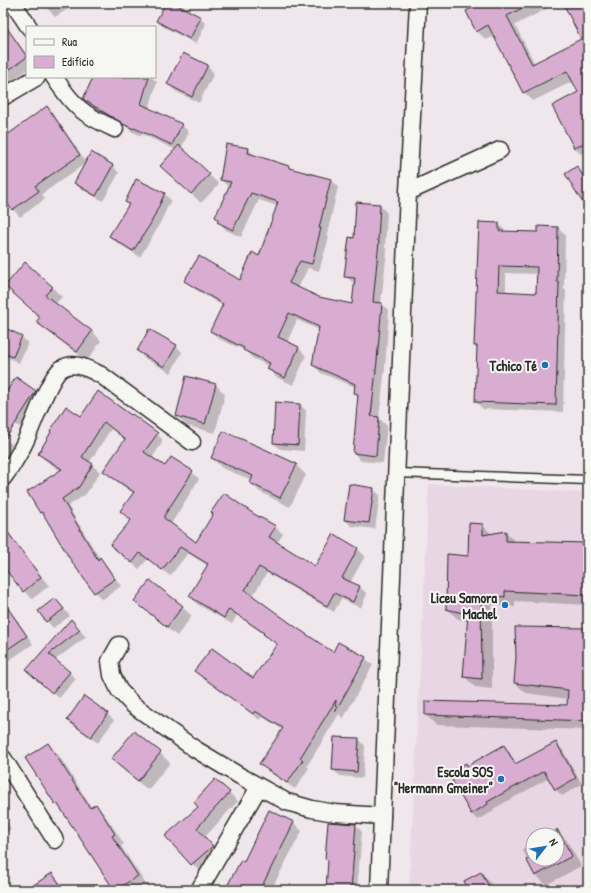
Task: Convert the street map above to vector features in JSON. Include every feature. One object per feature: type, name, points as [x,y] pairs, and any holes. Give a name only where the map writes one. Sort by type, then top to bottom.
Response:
[{"type":"street","points":[[14,3],[28,26]]},
{"type":"street","points":[[379,890],[408,192],[418,3]]},
{"type":"street","points":[[3,97],[35,78]]},
{"type":"street","points":[[55,78],[69,100],[81,111],[115,129]]},
{"type":"street","points":[[408,192],[500,150]]},
{"type":"street","points":[[3,478],[9,471],[24,444],[51,381],[61,369],[72,365],[86,367],[101,375],[192,442]]},
{"type":"street","points":[[119,645],[110,661],[112,675],[119,690],[132,705],[195,749],[259,787],[288,802],[312,809],[335,813],[382,816]]},
{"type":"street","points":[[3,758],[55,840]]},
{"type":"street","points":[[199,890],[259,787]]},
{"type":"lane","points":[[397,473],[588,480]]},
{"type":"shaded area","points":[[429,484],[588,493],[588,890],[409,890]]},
{"type":"building","points":[[166,3],[174,3],[201,17],[190,39],[156,21]]},
{"type":"building","points":[[482,3],[532,3],[507,16],[532,64],[581,39],[563,3],[588,3],[588,141],[574,148],[552,106],[578,92],[567,71],[523,93],[488,25],[476,32],[466,11]]},
{"type":"building","points":[[3,22],[26,58],[3,74]]},
{"type":"building","points":[[183,53],[208,65],[192,97],[167,84]]},
{"type":"building","points":[[93,78],[149,78],[141,104],[182,124],[172,145],[123,124],[83,99]]},
{"type":"building","points":[[47,106],[80,155],[35,186],[39,191],[12,210],[3,197],[3,138]]},
{"type":"building","points":[[226,144],[249,148],[248,153],[289,166],[289,168],[331,179],[312,264],[300,261],[289,283],[319,297],[352,304],[355,278],[344,277],[349,237],[354,238],[356,202],[380,204],[379,241],[373,302],[382,303],[371,416],[379,417],[376,456],[353,453],[358,394],[354,393],[355,384],[312,365],[319,327],[289,313],[278,337],[299,347],[285,378],[267,369],[270,363],[243,350],[244,348],[210,331],[223,304],[184,281],[199,256],[240,280],[252,252],[259,256],[278,202],[251,193],[233,230],[217,222],[219,220],[215,217],[231,182],[220,180]]},
{"type":"building","points":[[179,145],[210,174],[191,194],[160,166]]},
{"type":"building","points":[[91,152],[113,165],[96,196],[74,183]]},
{"type":"building","points":[[577,166],[588,184],[588,211],[565,174]]},
{"type":"building","points":[[136,179],[165,193],[151,223],[133,251],[109,236],[129,204],[125,202]]},
{"type":"building","points":[[479,222],[499,223],[499,231],[538,232],[538,226],[558,227],[557,282],[559,282],[556,405],[475,402],[477,346],[474,346]],"holes":[[[499,266],[537,267],[536,293],[498,291]]]},
{"type":"building","points":[[25,262],[53,287],[45,295],[92,331],[77,352],[36,322],[40,317],[5,286]]},
{"type":"building","points":[[3,327],[22,336],[13,357],[3,353]]},
{"type":"building","points":[[149,329],[177,345],[164,367],[137,351]]},
{"type":"building","points":[[186,376],[216,384],[205,424],[176,416]]},
{"type":"building","points":[[16,377],[36,391],[3,443],[3,397]]},
{"type":"building","points":[[98,391],[158,433],[144,452],[165,466],[171,457],[193,471],[164,518],[196,542],[213,514],[211,512],[224,493],[254,514],[276,526],[269,537],[315,566],[334,534],[358,548],[342,578],[360,586],[353,602],[334,593],[327,606],[259,567],[245,590],[333,652],[338,642],[366,657],[335,712],[336,700],[300,758],[303,760],[287,783],[259,764],[283,728],[255,711],[253,714],[194,671],[212,648],[253,678],[277,644],[263,634],[264,633],[229,609],[224,618],[189,596],[208,564],[180,547],[162,570],[140,553],[132,563],[110,545],[131,520],[120,511],[134,492],[103,471],[125,439],[104,422],[82,457],[93,464],[79,487],[62,499],[98,560],[100,557],[115,579],[94,593],[70,559],[42,512],[40,513],[27,492],[62,469],[38,454],[51,432],[50,431],[66,406],[81,416]]},
{"type":"building","points":[[275,402],[300,404],[298,445],[273,443]]},
{"type":"building","points":[[223,431],[297,464],[280,498],[250,483],[253,476],[211,458]]},
{"type":"building","points":[[349,484],[374,488],[369,523],[344,520]]},
{"type":"building","points":[[469,523],[483,524],[483,535],[506,531],[506,541],[588,543],[588,595],[505,591],[505,597],[481,595],[482,679],[463,677],[468,614],[446,609],[447,554],[468,556]]},
{"type":"building","points":[[3,526],[41,577],[23,592],[3,566]]},
{"type":"building","points":[[150,580],[183,606],[167,627],[134,601]]},
{"type":"building","points":[[55,598],[64,609],[46,622],[38,611]]},
{"type":"building","points":[[3,601],[27,636],[8,649],[3,643]]},
{"type":"building","points":[[71,619],[80,630],[49,654],[70,672],[52,693],[26,670]]},
{"type":"building","points":[[515,627],[588,628],[588,721],[425,715],[425,701],[567,705],[568,690],[514,683],[516,657]]},
{"type":"building","points":[[84,696],[108,713],[91,737],[67,720]]},
{"type":"building","points":[[134,731],[161,752],[138,781],[111,759]]},
{"type":"building","points":[[334,737],[359,738],[357,772],[332,770]]},
{"type":"building","points":[[556,742],[576,778],[555,790],[544,771],[487,802],[488,804],[471,814],[448,773],[466,763],[467,766],[504,745],[515,764]]},
{"type":"building","points":[[48,743],[90,808],[96,804],[115,834],[112,836],[138,876],[115,890],[25,758]]},
{"type":"building","points":[[215,779],[230,792],[197,828],[213,846],[191,865],[165,836],[198,807],[194,802]]},
{"type":"building","points":[[269,810],[294,822],[260,890],[225,890],[241,860],[244,861]]},
{"type":"building","points":[[328,822],[356,824],[351,890],[326,890],[328,860],[325,859]]},
{"type":"building","points":[[565,843],[572,856],[565,860]]},
{"type":"building","points":[[530,867],[552,867],[535,876]]},
{"type":"building","points":[[481,872],[491,890],[469,890],[464,881]]},
{"type":"building","points":[[52,873],[64,890],[26,890]]},
{"type":"place","name":"Tchico Té","points":[[545,365]]},
{"type":"place","name":"Liceu Samora Machel","points":[[505,605]]},
{"type":"place","name":"Escola SOS \"Hermann Gmeiner\"","points":[[501,779]]}]
